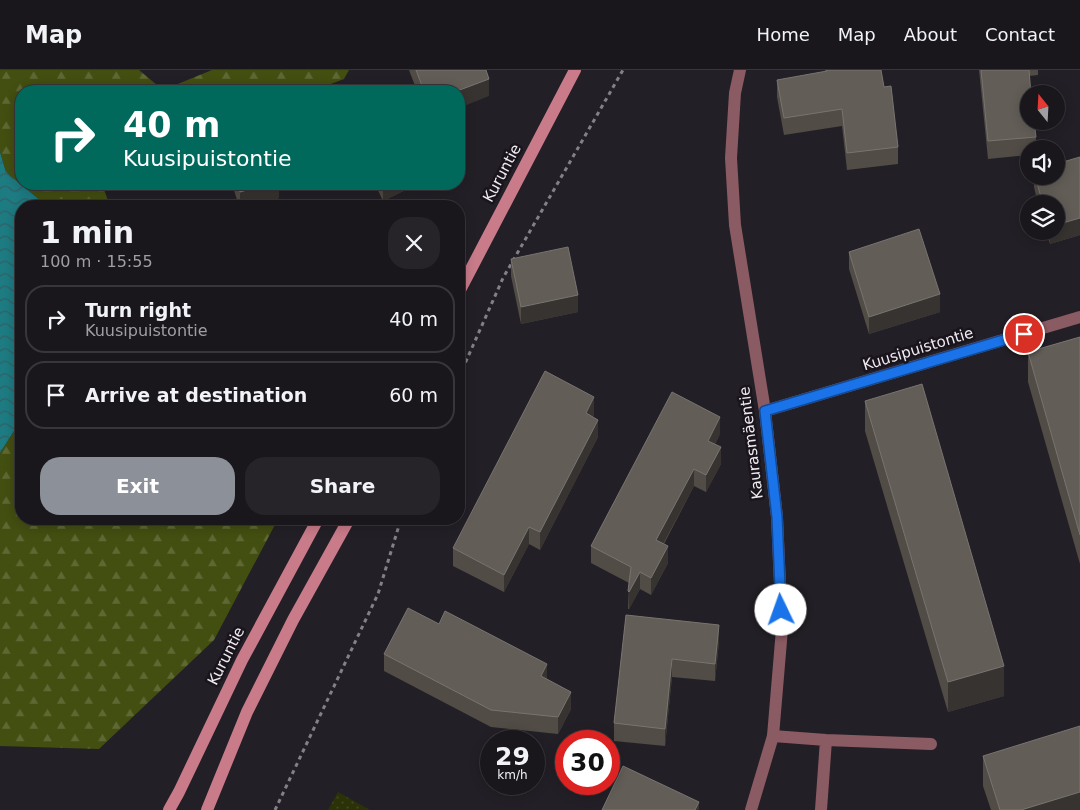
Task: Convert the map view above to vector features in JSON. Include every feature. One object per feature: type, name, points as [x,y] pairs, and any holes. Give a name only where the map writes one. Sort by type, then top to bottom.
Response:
[{"type":"main road","name":"Kuruntie","points":[[465,281],[575,70]]},
{"type":"main road","name":"Kuruntie","points":[[169,810],[242,660],[315,525]]},
{"type":"main road","points":[[207,810],[247,712],[293,620],[345,525]]},
{"type":"street","name":"Kaurasmäentie","points":[[740,70],[735,92],[731,158],[735,225],[765,411],[777,517],[782,628],[773,736],[751,810]]},
{"type":"street","name":"Kuusipuistontie","points":[[765,411],[1080,317]]},
{"type":"street","points":[[773,736],[930,744]]},
{"type":"street","points":[[821,810],[826,740]]},
{"type":"path","points":[[465,363],[502,278],[622,70]]},
{"type":"path","points":[[275,810],[378,594],[399,525]]},
{"type":"green space","points":[[0,70],[139,70],[157,85],[15,85],[15,179],[6,172],[0,152]]},
{"type":"green space","points":[[212,70],[349,70],[344,79],[328,85],[175,85]]},
{"type":"green space","points":[[28,190],[104,190],[108,200],[40,200]]},
{"type":"green space","points":[[15,429],[15,525],[275,525],[214,640],[99,749],[0,746],[0,453]]},
{"type":"green space","points":[[338,792],[370,810],[328,810]]},
{"type":"water","points":[[0,152],[6,172],[15,179],[15,190],[28,190],[40,200],[15,200],[15,429],[0,453]]},
{"type":"building","points":[[416,70],[486,70],[489,79],[465,88],[465,85],[422,85]]},
{"type":"building","points":[[827,70],[881,70],[884,87],[891,86],[898,147],[847,153],[842,109],[784,118],[777,80]]},
{"type":"building","points":[[981,70],[1029,70],[1030,85],[1020,85],[1020,130],[1035,130],[1036,137],[988,141]]},
{"type":"building","points":[[1080,157],[1080,218],[1065,222],[1065,195],[1040,195],[1038,185],[1065,185],[1065,161]]},
{"type":"building","points":[[919,229],[940,294],[869,317],[849,252]]},
{"type":"building","points":[[568,247],[578,295],[521,307],[511,259]]},
{"type":"building","points":[[1080,337],[1080,535],[1028,352]]},
{"type":"building","points":[[545,371],[594,397],[586,413],[598,420],[540,532],[529,527],[504,575],[453,548]]},
{"type":"building","points":[[922,384],[1004,666],[948,682],[865,401]]},
{"type":"building","points":[[672,392],[720,417],[708,441],[721,447],[706,475],[694,469],[656,540],[668,546],[651,578],[640,572],[629,592],[631,567],[591,546]]},
{"type":"building","points":[[408,608],[439,624],[445,611],[547,664],[541,676],[571,692],[558,717],[491,710],[384,654]]},
{"type":"building","points":[[626,615],[719,625],[715,664],[672,659],[665,729],[614,723]]},
{"type":"building","points":[[1080,726],[1080,792],[1021,810],[1000,810],[983,756]]},
{"type":"building","points":[[623,766],[699,802],[695,810],[602,810],[609,795],[620,795],[620,772]]},
{"type":"route","points":[[781,610],[777,517],[765,411],[1024,334]]}]
